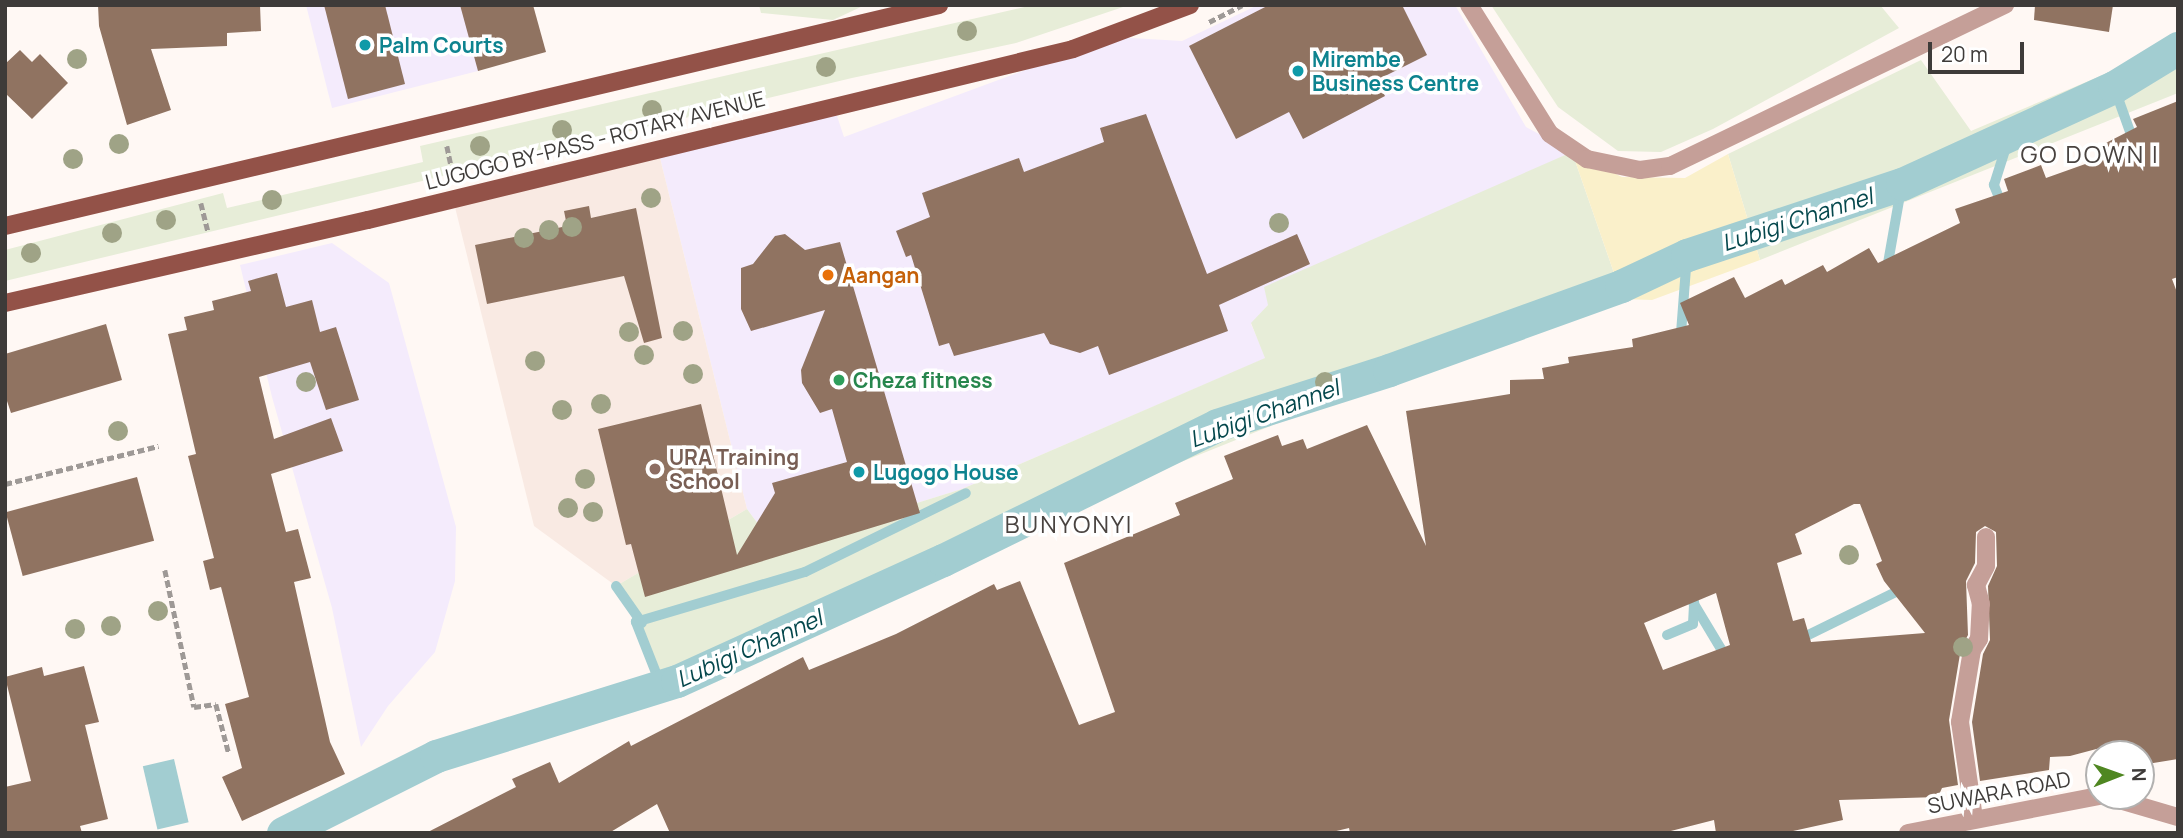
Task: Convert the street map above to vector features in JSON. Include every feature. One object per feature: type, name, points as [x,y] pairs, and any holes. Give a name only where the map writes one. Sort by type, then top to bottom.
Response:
[{"type":"main road","points":[[5,226],[939,5]]},
{"type":"main road","name":"LUGOGO BY-PASS - ROTARY AVENUE","points":[[5,303],[214,256],[1073,49],[1191,5]]},
{"type":"street","points":[[1469,5],[1550,134],[1587,159],[1640,170],[1670,166],[2005,5]]},
{"type":"street","points":[[1973,818],[1960,722],[1972,650],[1979,639],[1981,604],[1976,585],[1986,566],[1986,537]]},
{"type":"street","name":"SUWARA ROAD","points":[[1913,832],[1973,818],[2085,798]]},
{"type":"street","points":[[2154,810],[2178,817]]},
{"type":"path","points":[[446,141],[453,175]]},
{"type":"path","points":[[196,181],[214,256]]},
{"type":"path","points":[[5,484],[158,446]]},
{"type":"path","points":[[165,570],[194,707],[216,704],[229,754]]},
{"type":"shaded area","points":[[306,5],[533,5],[478,71],[332,108]]},
{"type":"shaded area","points":[[1258,5],[1455,5],[1526,127],[1572,152],[1268,305],[1251,324],[1266,358],[962,489],[775,547],[747,509],[658,150],[835,110],[844,137],[1115,37],[1182,41]]},
{"type":"shaded area","points":[[658,150],[747,509],[616,586],[534,526],[451,191]]},
{"type":"shaded area","points":[[332,243],[389,283],[456,527],[455,581],[435,652],[388,706],[361,747],[332,608],[272,397],[240,265]]},
{"type":"green space","points":[[759,5],[865,5],[833,20],[761,13]]},
{"type":"green space","points":[[1033,5],[1129,5],[1016,43],[852,78],[5,281],[5,250],[223,193],[227,208],[423,162],[420,146]]},
{"type":"green space","points":[[1491,5],[1880,5],[1899,28],[1713,129],[1661,152],[1618,151],[1558,107]]},
{"type":"green space","points":[[2178,43],[2178,93],[1760,260],[1728,154],[1921,60],[1971,131]]},
{"type":"green space","points":[[1572,152],[1623,299],[1393,377],[1089,499],[660,683],[641,621],[616,586],[747,509],[775,547],[962,489],[1265,358],[1251,323],[1268,305],[1264,287]]},
{"type":"sand","points":[[1572,152],[1622,177],[1685,178],[1728,154],[1760,260],[1652,300],[1623,299]]},
{"type":"water","points":[[174,759],[189,822],[157,830],[143,766]]},
{"type":"building","points":[[98,5],[260,5],[261,31],[227,33],[227,46],[151,49],[171,110],[127,125],[99,26]]},
{"type":"building","name":"Palm Courts","points":[[324,5],[385,5],[405,84],[348,99]]},
{"type":"building","points":[[460,5],[533,5],[546,52],[478,71]]},
{"type":"building","name":"Mirembe Business Centre","points":[[1269,5],[1402,5],[1427,55],[1377,80],[1385,96],[1303,139],[1289,112],[1236,139],[1189,46]]},
{"type":"building","points":[[2035,5],[2113,5],[2109,32],[2034,20]]},
{"type":"building","points":[[20,50],[32,62],[40,54],[68,83],[32,119],[5,93],[5,64]]},
{"type":"building","points":[[2178,101],[2178,277],[2172,279],[2178,295],[2178,759],[2155,763],[2155,740],[2085,740],[2085,752],[2050,757],[2049,770],[1980,781],[1972,722],[1983,654],[1990,640],[1988,586],[1997,566],[1996,532],[1985,526],[1976,532],[1975,563],[1966,581],[1968,635],[1961,648],[1949,720],[1958,785],[1942,788],[1938,797],[1839,800],[1843,820],[1784,833],[1716,833],[1714,820],[1663,833],[1350,833],[1349,828],[1328,833],[670,833],[657,804],[609,833],[426,833],[516,787],[512,779],[550,762],[559,783],[629,741],[631,746],[803,657],[809,670],[896,634],[994,584],[997,590],[1020,581],[1079,725],[1115,712],[1064,563],[1180,515],[1175,503],[1233,479],[1224,456],[1278,435],[1282,446],[1303,439],[1307,449],[1367,425],[1426,546],[1406,411],[1510,394],[1510,380],[1544,379],[1542,368],[1569,363],[1568,357],[1633,347],[1632,339],[1689,325],[1680,303],[1734,277],[1745,298],[1782,279],[1785,285],[1823,265],[1827,272],[1869,248],[1878,263],[1960,223],[1955,209],[2008,191],[2004,179],[2041,165],[2046,178],[2105,157],[2100,146],[2137,127],[2133,119]],"holes":[[[1854,504],[1860,504],[1882,561],[1876,564],[1884,581],[1925,633],[1811,642],[1804,618],[1793,621],[1777,563],[1802,554],[1795,534]],[[1716,593],[1730,645],[1663,670],[1644,623]]]},
{"type":"building","points":[[1146,114],[1207,274],[1297,234],[1310,264],[1219,305],[1228,331],[1109,375],[1098,346],[1080,353],[1050,344],[1044,333],[954,356],[949,343],[939,346],[911,255],[906,257],[896,231],[930,217],[922,193],[1019,158],[1024,172],[1104,142],[1100,128]]},
{"type":"building","points":[[589,206],[591,218],[636,208],[662,338],[644,343],[624,276],[487,304],[475,245],[567,226],[564,211]]},
{"type":"building","points":[[785,234],[805,250],[840,242],[920,513],[645,597],[631,544],[626,545],[598,429],[701,404],[737,555],[775,493],[772,483],[847,462],[832,409],[820,413],[802,383],[801,370],[825,310],[751,331],[741,309],[741,268],[753,264],[775,236]]},
{"type":"building","points":[[277,273],[286,307],[312,300],[320,332],[336,327],[359,400],[326,410],[310,362],[259,377],[274,439],[331,418],[343,451],[271,474],[286,532],[298,529],[311,578],[294,582],[330,742],[345,774],[242,821],[222,777],[242,768],[225,704],[249,697],[221,587],[210,590],[203,561],[214,558],[188,456],[196,454],[168,334],[187,330],[184,317],[214,310],[212,301],[251,291],[248,281]]},
{"type":"building","points":[[106,324],[122,380],[11,413],[5,395],[5,354]]},
{"type":"building","points":[[137,477],[154,541],[23,576],[6,512]]},
{"type":"building","points":[[84,666],[99,722],[85,725],[108,819],[80,826],[82,833],[5,833],[5,787],[31,781],[5,677],[42,667],[44,676]]},
{"type":"waterway","name":"Lubigi Channel","points":[[283,833],[436,756],[677,681],[943,560],[1217,425],[1389,370],[1621,286],[1687,255],[1902,184],[2114,87],[2178,48]]},
{"type":"waterway","points":[[2114,87],[2134,143]]},
{"type":"waterway","points":[[2002,205],[1994,185],[2011,131]]},
{"type":"waterway","points":[[1888,263],[1902,184]]},
{"type":"waterway","points":[[1681,333],[1687,255]]},
{"type":"waterway","points":[[677,681],[660,683],[636,622],[805,572],[966,493]]},
{"type":"waterway","points":[[616,586],[642,623]]},
{"type":"waterway","points":[[1798,640],[1904,588]]},
{"type":"waterway","points":[[1688,594],[1727,659]]},
{"type":"waterway","points":[[1667,635],[1693,624],[1694,602]]},
{"type":"place","name":"Palm Courts","points":[[365,45]]},
{"type":"place","name":"Mirembe Business Centre","points":[[1298,71]]},
{"type":"place","name":"Aangan","points":[[828,275]]},
{"type":"place","name":"Cheza fitness","points":[[839,380]]},
{"type":"place","name":"URA Training School","points":[[655,469]]},
{"type":"place","name":"Lugogo House","points":[[859,472]]},
{"type":"district","name":"GO DOWN I","points":[[2090,154]]},
{"type":"district","name":"BUNYONYI","points":[[1069,524]]}]
